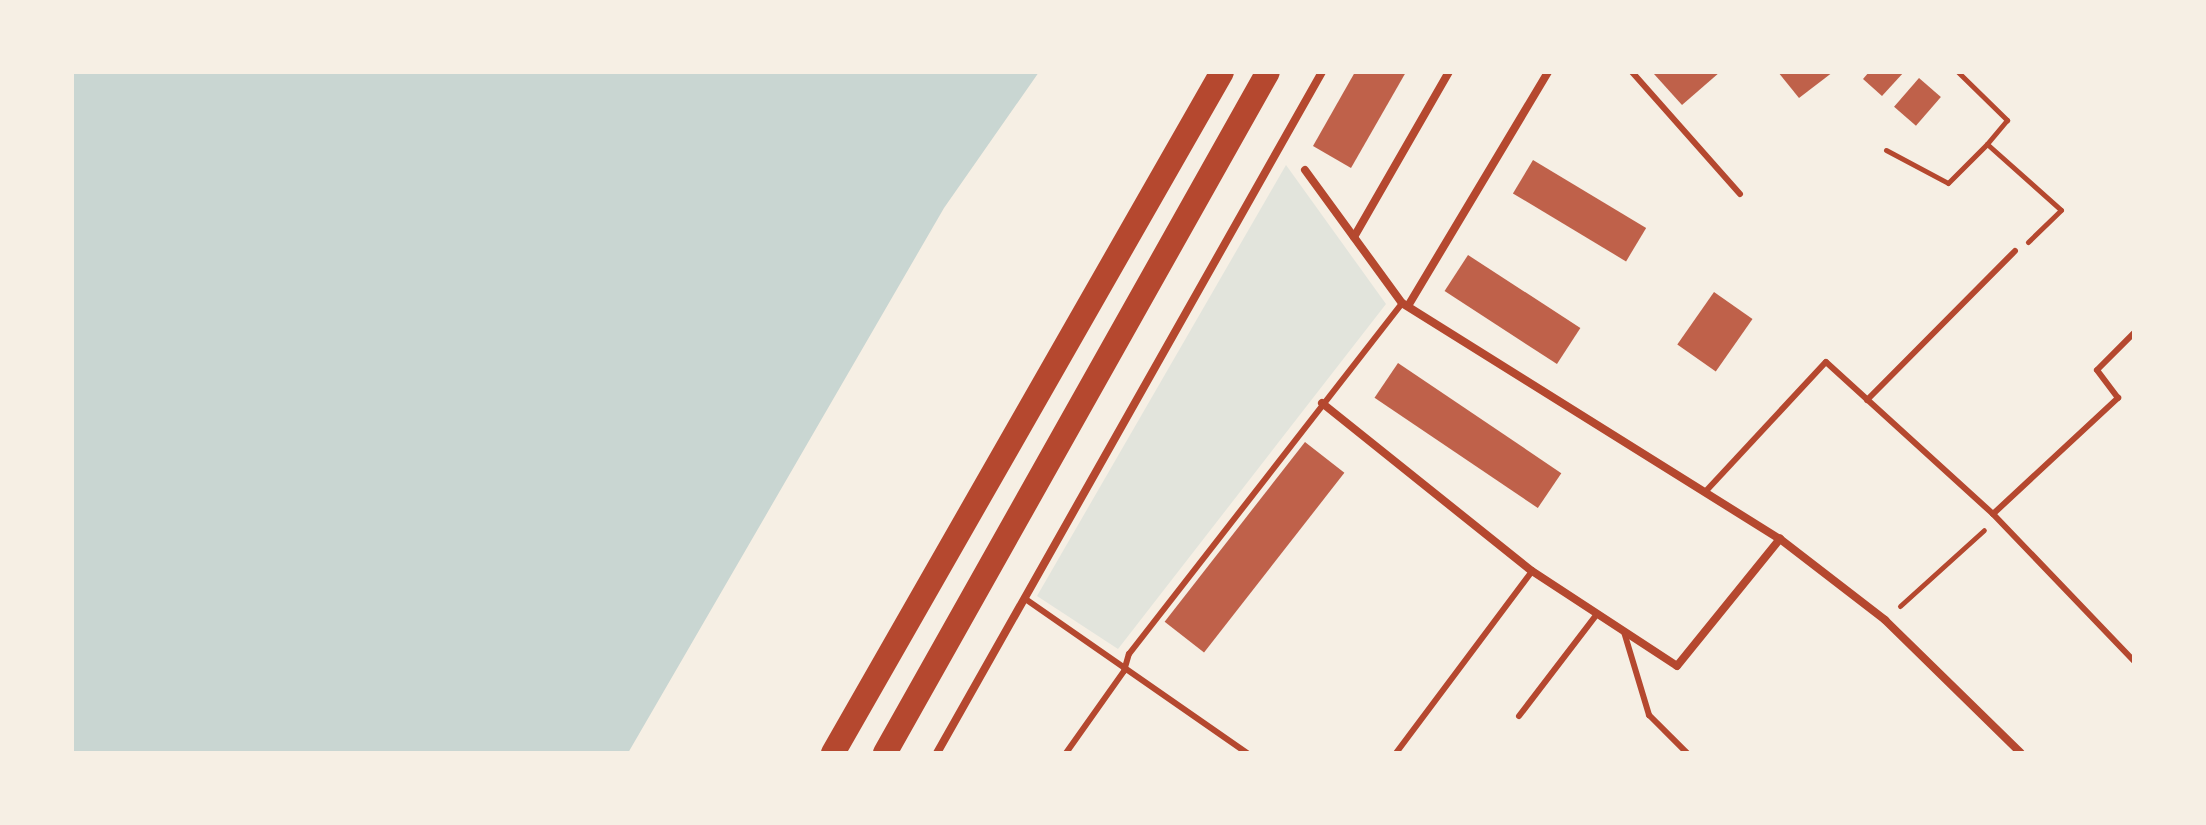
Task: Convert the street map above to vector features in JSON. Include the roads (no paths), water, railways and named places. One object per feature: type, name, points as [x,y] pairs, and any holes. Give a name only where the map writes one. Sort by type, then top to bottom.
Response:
[{"type":"highway","points":[[833,753],[1222,72]]},
{"type":"highway","points":[[885,753],[1268,72]]},
{"type":"street","points":[[937,753],[1322,72]]},
{"type":"street","points":[[1354,237],[1449,72]]},
{"type":"street","points":[[1405,304],[1548,72]]},
{"type":"street","points":[[1305,170],[1405,304],[1780,539],[1885,620],[2021,753]]},
{"type":"street","points":[[1322,403],[1532,571],[1677,666],[1780,539]]},
{"type":"lane","points":[[1632,72],[1740,194]]},
{"type":"lane","points":[[1867,400],[2015,251]]},
{"type":"lane","points":[[1066,753],[1124,671],[1129,654],[1322,403],[1405,304]]},
{"type":"lane","points":[[1995,516],[2118,398],[2097,370],[2134,333]]},
{"type":"lane","points":[[1706,491],[1826,362],[1995,516],[2134,661]]},
{"type":"lane","points":[[1396,753],[1532,571]]},
{"type":"lane","points":[[1024,598],[1116,660],[1124,671],[1247,753]]},
{"type":"lane","points":[[1519,716],[1597,614]]},
{"type":"lane","points":[[1624,632],[1649,715],[1687,753]]}]
